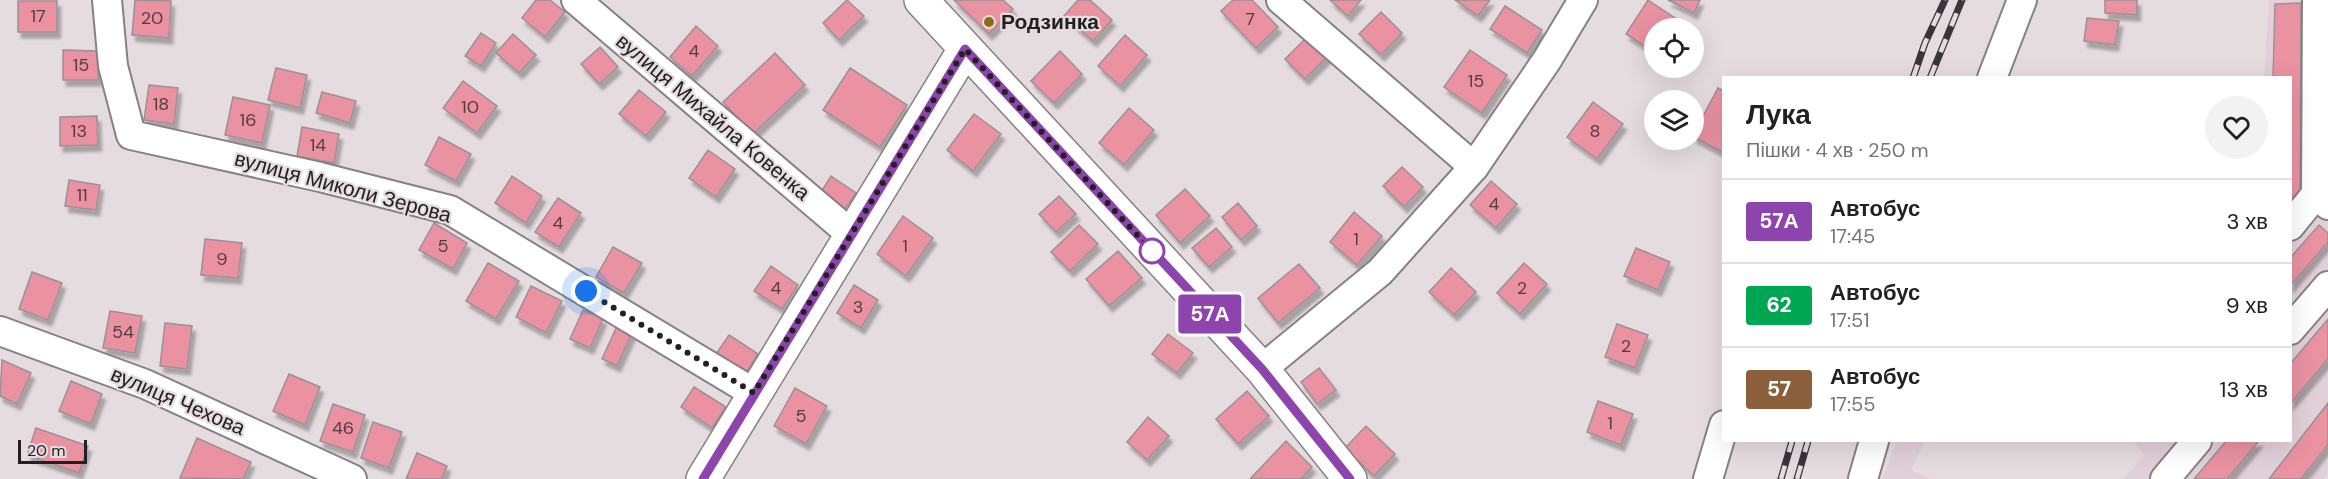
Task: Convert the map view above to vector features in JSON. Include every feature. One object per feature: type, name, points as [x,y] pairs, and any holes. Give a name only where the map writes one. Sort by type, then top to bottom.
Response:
[{"type":"main road","points":[[921,0],[1262,369],[1350,479]]},
{"type":"main road","points":[[703,479],[965,49]]},
{"type":"street","name":"вулиця Миколи Зерова","points":[[107,0],[112,66],[131,135],[320,177],[450,210],[754,393]]},
{"type":"street","name":"вулиця Михайла Ковенка","points":[[576,0],[851,234]]},
{"type":"street","points":[[1281,0],[1474,167]]},
{"type":"street","points":[[1262,369],[1380,272],[1474,167],[1547,60],[1583,0]]},
{"type":"street","points":[[1993,76],[2022,0]]},
{"type":"street","points":[[2292,224],[2322,199],[2317,0]]},
{"type":"street","points":[[2292,328],[2328,286]]},
{"type":"street","name":"вулиця Чехова","points":[[0,331],[145,384],[352,479]]},
{"type":"street","points":[[1708,479],[1722,432]]},
{"type":"street","points":[[1863,479],[1874,442]]},
{"type":"street","points":[[2165,479],[2196,442]]},
{"type":"shaded area","points":[[2269,0],[2328,0],[2328,473],[2323,479],[2123,479],[2144,455],[2134,442],[2292,442],[2292,76],[2264,76]]},
{"type":"shaded area","points":[[1897,442],[1925,442],[1911,470],[1931,479],[1882,479]]},
{"type":"building","points":[[135,0],[171,1],[169,38],[132,35]]},
{"type":"building","points":[[536,0],[550,0],[565,12],[545,37],[522,18]]},
{"type":"building","points":[[847,0],[864,16],[839,40],[823,23]]},
{"type":"building","name":"Родзинка","points":[[954,0],[1003,0],[1013,9],[989,34]]},
{"type":"building","points":[[1078,0],[1090,0],[1112,20],[1093,41],[1064,16]]},
{"type":"building","points":[[1233,0],[1252,0],[1278,27],[1256,48],[1221,11]]},
{"type":"building","points":[[1330,0],[1361,0],[1348,16]]},
{"type":"building","points":[[1455,0],[1490,0],[1478,16]]},
{"type":"building","points":[[1648,0],[1675,18],[1644,18],[1644,46],[1626,34]]},
{"type":"building","points":[[1668,0],[1700,0],[1694,13]]},
{"type":"building","points":[[2105,0],[2137,0],[2137,15],[2105,13]]},
{"type":"building","points":[[18,1],[57,1],[57,32],[18,32]]},
{"type":"building","points":[[2301,3],[2300,190],[2292,199],[2292,76],[2273,76],[2275,4]]},
{"type":"building","points":[[1505,6],[1542,30],[1527,53],[1490,29]]},
{"type":"building","points":[[1381,12],[1402,33],[1381,55],[1359,34]]},
{"type":"building","points":[[2087,18],[2119,21],[2115,45],[2084,41]]},
{"type":"building","points":[[696,26],[718,46],[692,76],[670,57]]},
{"type":"building","points":[[481,33],[496,43],[481,66],[465,56]]},
{"type":"building","points":[[513,34],[536,55],[519,73],[496,53]]},
{"type":"building","points":[[1125,35],[1147,55],[1120,86],[1098,66]]},
{"type":"building","points":[[1308,36],[1328,56],[1305,79],[1285,59]]},
{"type":"building","points":[[600,47],[618,67],[599,84],[581,64]]},
{"type":"building","points":[[63,50],[99,51],[98,80],[63,80]]},
{"type":"building","points":[[1470,50],[1507,75],[1482,113],[1444,87]]},
{"type":"building","points":[[1060,51],[1082,74],[1054,103],[1031,81]]},
{"type":"building","points":[[775,53],[805,85],[753,134],[723,102]]},
{"type":"building","points":[[276,68],[307,75],[300,108],[268,100]]},
{"type":"building","points":[[850,68],[907,105],[880,147],[823,110]]},
{"type":"building","points":[[463,81],[497,106],[477,133],[443,108]]},
{"type":"building","points":[[149,85],[178,88],[174,124],[144,120]]},
{"type":"building","points":[[1718,88],[1722,90],[1722,152],[1704,142],[1704,114]]},
{"type":"building","points":[[639,90],[666,112],[646,136],[619,114]]},
{"type":"building","points":[[322,92],[356,101],[350,123],[316,113]]},
{"type":"building","points":[[233,97],[270,105],[262,143],[225,135]]},
{"type":"building","points":[[1593,102],[1623,124],[1597,159],[1567,137]]},
{"type":"building","points":[[1129,108],[1154,130],[1124,165],[1099,143]]},
{"type":"building","points":[[974,114],[1001,134],[973,171],[947,150]]},
{"type":"building","points":[[97,116],[98,145],[60,146],[60,117]]},
{"type":"building","points":[[302,127],[339,134],[334,163],[297,156]]},
{"type":"building","points":[[439,137],[471,154],[456,181],[425,165]]},
{"type":"building","points":[[708,150],[735,169],[716,197],[689,178]]},
{"type":"building","points":[[1402,167],[1423,187],[1404,207],[1383,186]]},
{"type":"building","points":[[512,176],[542,196],[526,223],[495,203]]},
{"type":"building","points":[[831,176],[856,193],[845,209],[821,192]]},
{"type":"building","points":[[69,180],[100,185],[96,210],[65,206]]},
{"type":"building","points":[[1491,181],[1517,204],[1496,228],[1470,205]]},
{"type":"building","points":[[1185,189],[1210,216],[1180,243],[1156,215]]},
{"type":"building","points":[[1059,196],[1076,214],[1056,232],[1039,214]]},
{"type":"building","points":[[558,198],[581,213],[559,247],[535,232]]},
{"type":"building","points":[[1238,203],[1257,226],[1241,240],[1222,217]]},
{"type":"building","points":[[1354,212],[1382,236],[1357,265],[1330,242]]},
{"type":"building","points":[[903,216],[933,238],[906,276],[877,254]]},
{"type":"building","points":[[434,223],[467,243],[453,269],[419,250]]},
{"type":"building","points":[[1079,225],[1098,244],[1070,271],[1051,252]]},
{"type":"building","points":[[2319,225],[2328,233],[2328,242],[2292,284],[2292,256]]},
{"type":"building","points":[[1216,228],[1232,247],[1209,267],[1192,248]]},
{"type":"building","points":[[205,239],[242,243],[238,278],[201,275]]},
{"type":"building","points":[[613,247],[642,263],[624,293],[596,277]]},
{"type":"building","points":[[1636,248],[1670,262],[1658,290],[1624,276]]},
{"type":"building","points":[[1118,251],[1142,278],[1109,306],[1086,279]]},
{"type":"building","points":[[488,263],[519,281],[496,319],[466,301]]},
{"type":"building","points":[[1524,263],[1547,284],[1520,314],[1497,293]]},
{"type":"building","points":[[1299,264],[1320,288],[1278,323],[1258,298]]},
{"type":"building","points":[[771,266],[798,285],[782,309],[754,291]]},
{"type":"building","points":[[1451,268],[1476,292],[1454,315],[1429,292]]},
{"type":"building","points":[[32,272],[62,283],[48,320],[19,309]]},
{"type":"building","points":[[854,285],[878,300],[861,328],[837,313]]},
{"type":"building","points":[[531,286],[562,301],[546,333],[516,317]]},
{"type":"building","points":[[583,310],[603,319],[590,348],[570,339]]},
{"type":"building","points":[[110,311],[142,316],[135,353],[103,348]]},
{"type":"building","points":[[2328,319],[2328,359],[2292,402],[2292,362]]},
{"type":"building","points":[[165,323],[192,326],[187,369],[160,366]]},
{"type":"building","points":[[1617,324],[1648,335],[1635,368],[1605,357]]},
{"type":"building","points":[[617,326],[632,333],[617,366],[602,359]]},
{"type":"building","points":[[1168,334],[1193,353],[1177,373],[1152,354]]},
{"type":"building","points":[[729,335],[758,354],[744,376],[714,357]]},
{"type":"building","points":[[2,360],[31,373],[17,404],[0,396]]},
{"type":"building","points":[[1319,368],[1336,390],[1317,404],[1301,382]]},
{"type":"building","points":[[289,374],[320,387],[305,425],[273,411]]},
{"type":"building","points":[[71,381],[102,394],[91,424],[59,411]]},
{"type":"building","points":[[694,387],[726,407],[712,428],[681,407]]},
{"type":"building","points":[[795,388],[827,406],[806,444],[774,426]]},
{"type":"building","points":[[1247,391],[1269,416],[1238,444],[1216,419]]},
{"type":"building","points":[[1598,401],[1633,414],[1621,445],[1587,432]]},
{"type":"building","points":[[2328,403],[2328,445],[2301,479],[2269,479]]},
{"type":"building","points":[[333,404],[365,415],[353,452],[320,441]]},
{"type":"building","points":[[1148,417],[1169,436],[1147,460],[1127,442]]},
{"type":"building","points":[[373,422],[402,432],[389,468],[361,458]]},
{"type":"building","points":[[1366,426],[1395,454],[1374,476],[1345,448]]},
{"type":"building","points":[[36,428],[88,446],[79,473],[27,455]]},
{"type":"building","points":[[197,438],[251,462],[243,479],[180,478]]},
{"type":"building","points":[[1286,441],[1312,467],[1301,479],[1250,479]]},
{"type":"building","points":[[2225,442],[2258,442],[2227,479],[2194,479]]},
{"type":"building","points":[[417,453],[447,466],[442,479],[406,479]]},
{"type":"railway","points":[[1914,76],[1925,43],[1945,0]]},
{"type":"railway","points":[[1931,76],[1962,0]]},
{"type":"railway","points":[[1781,479],[1792,442]]},
{"type":"railway","points":[[1797,479],[1808,442]]},
{"type":"bus line","name":"57А","points":[[703,479],[965,49],[1262,369],[1350,479]]},
{"type":"place","name":"Родзинка","points":[[989,22]]},
{"type":"route","points":[[586,291],[754,393],[965,49],[1152,251]]}]
